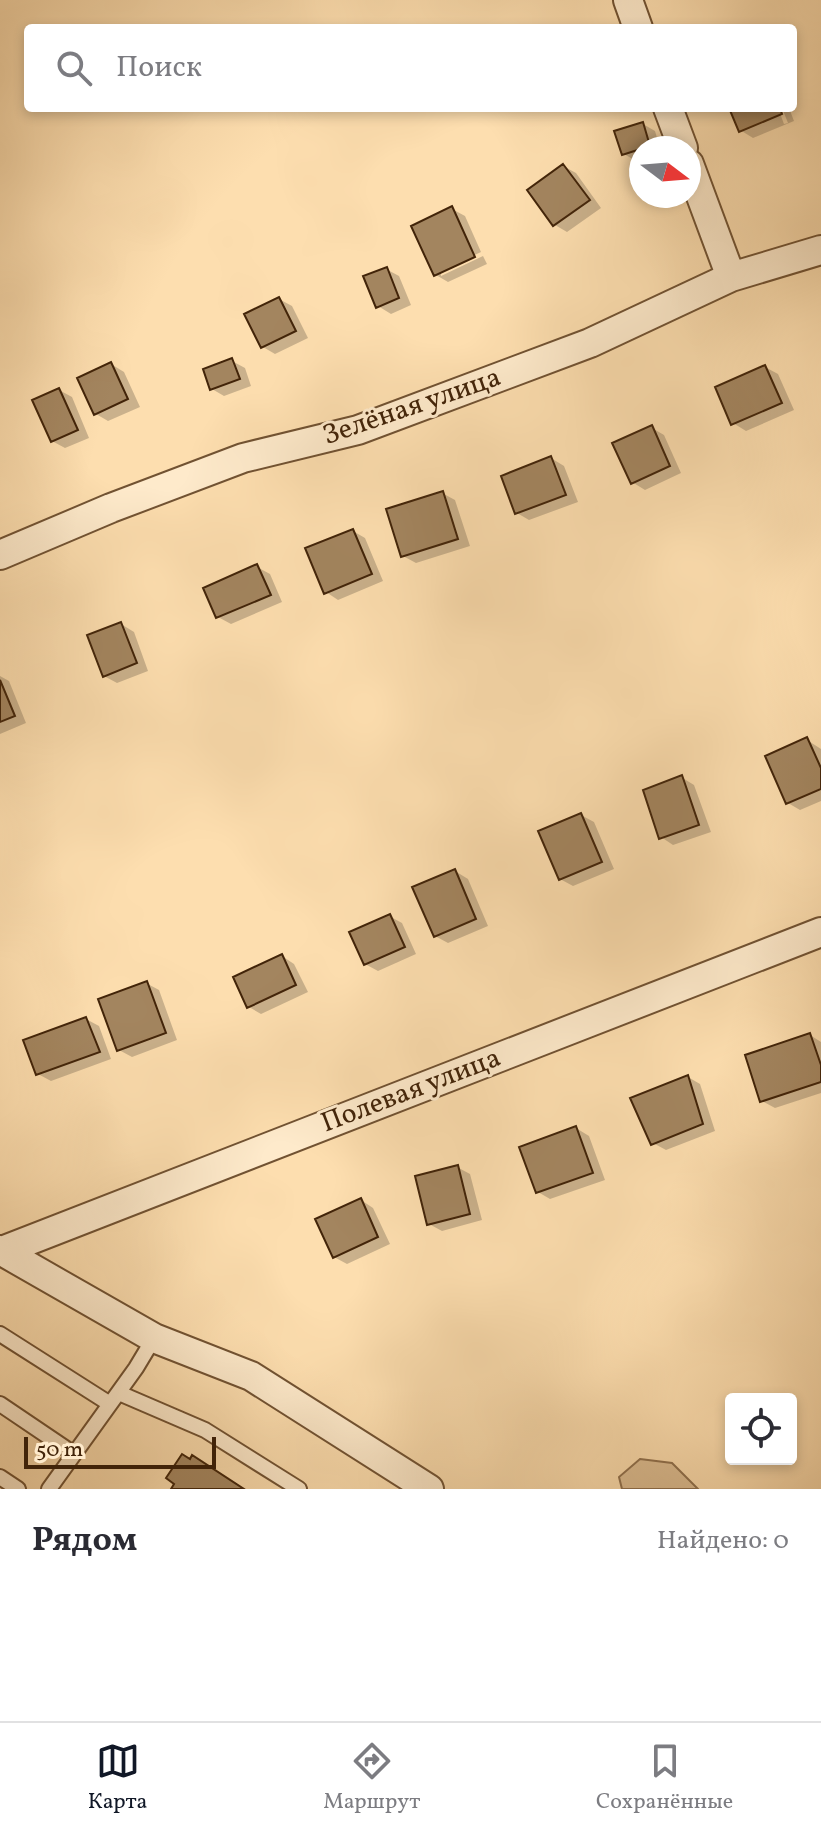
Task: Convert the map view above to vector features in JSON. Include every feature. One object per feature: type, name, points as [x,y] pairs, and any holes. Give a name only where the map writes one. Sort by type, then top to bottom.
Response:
[{"type":"street","points":[[628,0],[637,24]]},
{"type":"street","points":[[670,112],[678,136]]},
{"type":"street","points":[[701,196],[731,277]]},
{"type":"street","name":"Зелёная улица","points":[[0,555],[111,508],[243,458],[358,430],[590,343],[731,277],[821,250]]},
{"type":"street","name":"Полевая улица","points":[[1,1251],[821,932]]},
{"type":"street","points":[[1,1251],[154,1338],[251,1376],[429,1489]]},
{"type":"lane","points":[[0,1334],[114,1399],[205,1430],[299,1489]]},
{"type":"lane","points":[[49,1489],[154,1338]]},
{"type":"lane","points":[[0,1404],[74,1454]]},
{"type":"lane","points":[[0,1477],[18,1489]]},
{"type":"shaded area","points":[[640,1459],[672,1463],[698,1489],[622,1489],[619,1477]]},
{"type":"building","points":[[731,112],[781,112],[782,114],[739,132]]},
{"type":"building","points":[[643,122],[647,136],[629,136],[629,153],[622,155],[614,131]]},
{"type":"building","points":[[563,164],[590,200],[553,226],[527,190]]},
{"type":"building","points":[[452,206],[475,257],[434,276],[411,226]]},
{"type":"building","points":[[387,267],[399,298],[376,308],[363,276]]},
{"type":"building","points":[[279,297],[296,331],[261,348],[244,314]]},
{"type":"building","points":[[232,358],[240,379],[210,390],[203,369]]},
{"type":"building","points":[[111,362],[128,399],[94,415],[77,378]]},
{"type":"building","points":[[765,365],[782,403],[731,425],[715,387]]},
{"type":"building","points":[[59,388],[78,430],[51,442],[32,400]]},
{"type":"building","points":[[652,425],[670,466],[631,484],[612,443]]},
{"type":"building","points":[[551,456],[566,495],[515,514],[501,476]]},
{"type":"building","points":[[443,491],[458,539],[401,557],[386,509]]},
{"type":"building","points":[[353,529],[372,574],[324,594],[305,548]]},
{"type":"building","points":[[257,564],[271,595],[216,618],[203,588]]},
{"type":"building","points":[[121,622],[137,663],[103,677],[87,635]]},
{"type":"building","points":[[0,680],[15,716],[0,722]]},
{"type":"building","points":[[807,737],[821,768],[821,789],[786,804],[765,756]]},
{"type":"building","points":[[682,775],[699,825],[659,839],[643,790]]},
{"type":"building","points":[[581,813],[602,862],[559,880],[538,831]]},
{"type":"building","points":[[455,869],[476,919],[434,937],[412,887]]},
{"type":"building","points":[[390,914],[405,947],[364,965],[349,932]]},
{"type":"building","points":[[282,954],[296,985],[247,1008],[233,977]]},
{"type":"building","points":[[147,981],[166,1033],[117,1051],[98,999]]},
{"type":"building","points":[[86,1017],[100,1052],[36,1075],[23,1040]]},
{"type":"building","points":[[810,1033],[821,1065],[821,1082],[760,1102],[745,1055]]},
{"type":"building","points":[[688,1075],[703,1124],[651,1145],[630,1098]]},
{"type":"building","points":[[576,1126],[593,1173],[536,1193],[519,1147]]},
{"type":"building","points":[[458,1165],[470,1214],[427,1225],[415,1176]]},
{"type":"building","points":[[361,1198],[378,1237],[333,1258],[315,1219]]},
{"type":"building","points":[[182,1454],[190,1459],[192,1455],[244,1489],[171,1489],[174,1484],[166,1478]]}]
